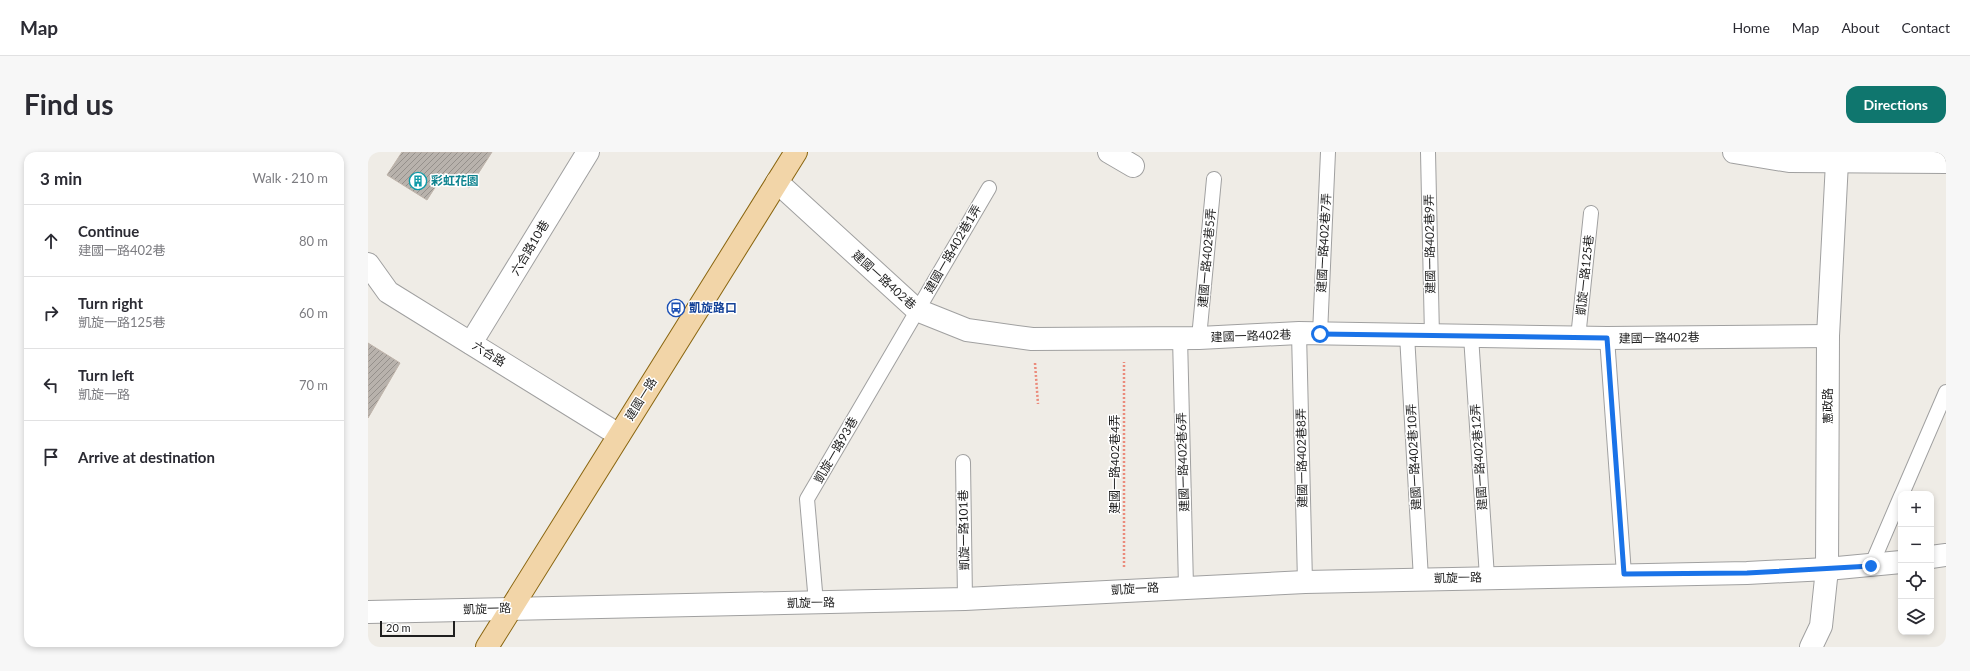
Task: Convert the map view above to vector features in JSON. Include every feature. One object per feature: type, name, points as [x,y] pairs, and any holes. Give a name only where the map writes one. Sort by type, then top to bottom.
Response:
[{"type":"main road","name":"建國一路","points":[[487,647],[796,152]]},
{"type":"street","name":"六合路10巷","points":[[471,343],[588,152]]},
{"type":"street","points":[[1109,152],[1133,166]]},
{"type":"street","points":[[1734,152],[1789,161],[1946,162]]},
{"type":"street","name":"憲政路","points":[[1811,647],[1821,626],[1827,569],[1828,336],[1837,162]]},
{"type":"street","name":"建國一路402巷","points":[[777,182],[917,310],[967,330],[1032,339],[1124,337],[1189,338],[1309,334],[1578,338],[1828,336]]},
{"type":"street","name":"六合路","points":[[368,264],[388,292],[619,435]]},
{"type":"street","points":[[1934,557],[1946,555]]},
{"type":"street","name":"凱旋一路","points":[[368,612],[965,599],[1305,582],[1624,574],[1747,573],[1871,566],[1898,562]]},
{"type":"lane","name":"建國一路402巷7弄","points":[[1309,334],[1328,152]]},
{"type":"lane","name":"建國一路402巷9弄","points":[[1428,152],[1432,336]]},
{"type":"lane","name":"建國一路402巷5弄","points":[[1189,338],[1214,179]]},
{"type":"lane","name":"建國一路402巷1弄","points":[[917,310],[989,188]]},
{"type":"lane","name":"凱旋一路125巷","points":[[1578,338],[1591,213]]},
{"type":"lane","name":"凱旋一路93巷","points":[[816,603],[807,499],[917,310]]},
{"type":"lane","name":"建國一路402巷8弄","points":[[1305,582],[1309,334]]},
{"type":"lane","name":"建國一路402巷10弄","points":[[1407,335],[1420,579]]},
{"type":"lane","name":"建國一路402巷12弄","points":[[1471,336],[1487,577]]},
{"type":"lane","name":"建國一路402巷6弄","points":[[1186,587],[1189,338]]},
{"type":"lane","points":[[1607,338],[1624,574]]},
{"type":"lane","points":[[1903,491],[1946,392]]},
{"type":"lane","name":"凱旋一路101巷","points":[[963,462],[965,599]]},
{"type":"lane","points":[[1871,566],[1898,502]]},
{"type":"path","name":"建國一路402巷4弄","points":[[1124,337],[1124,590]]},
{"type":"path","points":[[1032,339],[1038,404]]},
{"type":"building","name":"彩虹花園","points":[[402,152],[492,152],[469,188],[445,172],[427,200],[387,175]]},
{"type":"building","points":[[368,343],[400,363],[368,418]]},
{"type":"place","name":"彩虹花園","points":[[418,181]]},
{"type":"place","name":"凱旋路口","points":[[676,308]]},
{"type":"route","points":[[1320,334],[1607,338],[1624,574],[1747,573],[1871,566]]}]
